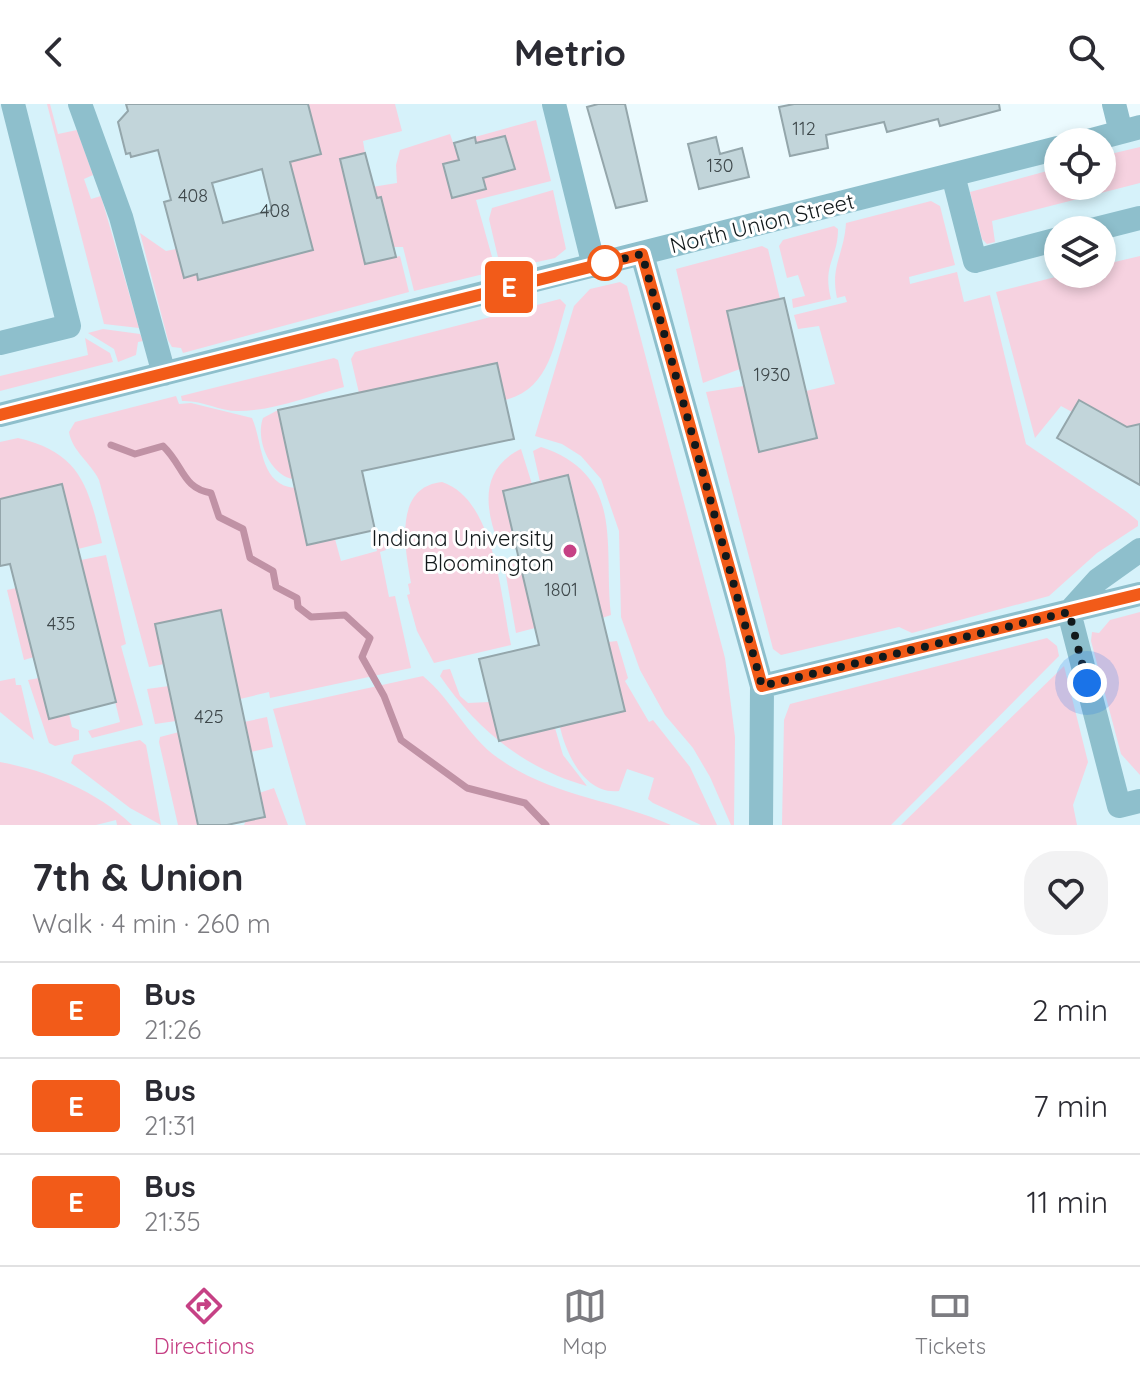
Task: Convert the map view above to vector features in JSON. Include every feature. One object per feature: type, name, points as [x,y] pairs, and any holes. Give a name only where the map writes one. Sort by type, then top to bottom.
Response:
[{"type":"street","points":[[0,343],[69,326],[13,104]]},
{"type":"street","points":[[80,104],[121,217],[164,374]]},
{"type":"street","points":[[554,104],[594,266]]},
{"type":"street","points":[[1114,104],[1131,130]]},
{"type":"street","name":"North Union Street","points":[[0,415],[1044,152]]},
{"type":"street","points":[[953,175],[975,261],[1044,243]]},
{"type":"street","points":[[1116,224],[1140,218]]},
{"type":"street","points":[[642,254],[762,686],[761,825]]},
{"type":"street","points":[[1069,612],[1098,580],[1140,550]]},
{"type":"street","points":[[762,686],[1140,594]]},
{"type":"street","points":[[1069,612],[1130,803]]},
{"type":"shaded area","name":"Indiana University Bloomington","points":[[0,104],[547,104],[590,277],[1044,160],[1044,200],[1116,200],[1116,141],[1140,135],[1140,825],[0,825]]},
{"type":"shaded area","points":[[47,104],[50,104],[58,134],[77,130],[93,175],[84,179],[91,199],[101,196],[139,328],[104,324]]},
{"type":"shaded area","points":[[308,104],[395,104],[402,131],[363,141],[365,153],[340,159],[372,187],[397,183],[396,165],[400,150],[450,134],[459,160],[443,165],[452,198],[486,189],[483,178],[514,169],[505,136],[476,143],[475,137],[536,120],[551,181],[476,200],[496,271],[414,291],[403,247],[394,247],[381,197],[351,205],[365,264],[400,256],[409,292],[183,353],[181,348],[172,347],[168,340],[140,233],[166,251],[176,249],[184,277],[197,274],[199,279],[313,250],[290,162],[321,154]]},
{"type":"shaded area","points":[[1140,147],[1140,183],[1116,189],[1116,153]]},
{"type":"shaded area","points":[[1044,172],[1044,200],[1074,200],[992,221],[995,242],[987,244],[982,239],[970,192]]},
{"type":"shaded area","points":[[553,190],[566,249],[555,258],[501,270],[489,219],[492,208]]},
{"type":"shaded area","points":[[931,201],[940,206],[955,265],[909,277],[910,284],[957,272],[964,302],[990,295],[1026,444],[1127,512],[1138,521],[1138,526],[1097,553],[1049,596],[912,633],[899,627],[781,655],[773,649],[706,392],[744,386],[760,452],[816,438],[806,391],[835,384],[819,326],[798,329],[794,315],[847,302],[845,296],[837,298],[835,287],[846,223]]},
{"type":"shaded area","points":[[834,226],[838,229],[828,278],[831,299],[793,308],[792,299],[805,296],[798,275],[787,278],[779,246],[783,240]]},
{"type":"shaded area","points":[[762,246],[768,249],[780,299],[727,311],[740,369],[703,383],[676,269]]},
{"type":"shaded area","points":[[1140,256],[1140,424],[1127,427],[1079,400],[1072,412],[1061,406],[1035,438],[996,292],[1044,280],[1044,288],[1116,288],[1116,262]]},
{"type":"shaded area","points":[[620,282],[627,286],[725,658],[735,737],[734,825],[731,825],[710,777],[693,748],[665,715],[640,670],[621,617],[619,531],[601,479],[581,456],[562,444],[535,436],[574,306],[590,289]]},
{"type":"shaded area","points":[[560,299],[566,305],[548,363],[532,386],[520,394],[505,400],[497,363],[359,393],[351,359],[355,352]]},
{"type":"shaded area","points":[[103,329],[140,334],[143,341],[138,342],[136,355],[118,362],[114,349],[88,333]]},
{"type":"shaded area","points":[[85,338],[110,353],[113,362],[0,391],[0,376],[88,355]]},
{"type":"shaded area","points":[[334,358],[338,360],[344,387],[265,409],[238,411],[182,401],[181,396]]},
{"type":"shaded area","points":[[176,396],[179,404],[191,403],[252,418],[268,471],[283,485],[295,488],[307,545],[335,539],[341,561],[377,551],[375,541],[382,539],[386,550],[380,552],[389,597],[395,596],[411,668],[270,698],[269,692],[240,699],[164,664],[149,667],[99,480],[74,445],[69,432],[75,422]]},
{"type":"shaded area","points":[[278,410],[293,479],[277,471],[271,463],[261,436],[263,418]]},
{"type":"shaded area","points":[[18,438],[39,444],[69,463],[86,489],[102,543],[78,549],[0,499],[0,442]]},
{"type":"shaded area","points":[[541,447],[568,459],[587,475],[598,494],[608,539],[611,615],[602,618],[569,475],[540,482],[533,451]]},
{"type":"shaded area","points":[[521,449],[532,484],[503,491],[514,538],[498,542],[490,515],[489,489],[499,466]]},
{"type":"shaded area","points":[[442,482],[460,492],[474,508],[484,529],[499,577],[511,645],[434,663],[417,631],[407,595],[410,594],[408,584],[411,583],[405,537],[409,507],[416,495],[426,486]]},
{"type":"shaded area","points":[[106,555],[126,644],[121,646],[143,725],[92,738],[88,731],[120,722],[81,560]]},
{"type":"shaded area","points":[[519,561],[535,628],[516,633],[504,564]]},
{"type":"shaded area","points":[[16,588],[34,657],[24,660],[7,590]]},
{"type":"shaded area","points":[[1140,612],[1140,775],[1121,754],[1091,641],[1092,632],[1099,633],[1110,620]]},
{"type":"shaded area","points":[[1047,638],[1057,646],[1059,656],[891,825],[782,825],[784,720],[790,704]]},
{"type":"shaded area","points":[[617,641],[628,678],[625,681],[649,722],[653,720],[690,767],[717,825],[701,825],[653,803],[648,799],[654,778],[627,769],[619,791],[607,791],[587,780],[572,760],[560,727],[624,711],[608,642]]},
{"type":"shaded area","points":[[1064,666],[1088,762],[1073,805],[1077,825],[901,825]]},
{"type":"shaded area","points":[[450,669],[460,696],[468,703],[489,702],[499,740],[469,713],[440,676],[443,670]]},
{"type":"shaded area","points":[[423,676],[487,749],[519,771],[562,789],[671,825],[306,825],[273,709]]},
{"type":"shaded area","points":[[15,678],[16,685],[21,685],[34,740],[0,712],[0,681]]},
{"type":"shaded area","points":[[39,678],[49,719],[69,714],[72,727],[79,730],[79,740],[55,746],[49,743],[28,680]]},
{"type":"shaded area","points":[[169,686],[176,721],[155,724],[147,689]]},
{"type":"shaded area","points":[[267,717],[273,747],[251,752],[244,722]]},
{"type":"shaded area","points":[[555,728],[563,755],[587,786],[543,769],[499,741]]},
{"type":"shaded area","points":[[179,732],[198,825],[178,825],[159,742],[160,737]]},
{"type":"shaded area","points":[[140,740],[146,745],[161,825],[130,808],[71,763],[74,755]]},
{"type":"shaded area","points":[[0,762],[54,777],[88,792],[132,825],[117,825],[116,820],[96,825],[0,825]]},
{"type":"shaded area","points":[[274,788],[288,825],[244,825],[259,793]]},
{"type":"building","points":[[126,104],[308,104],[321,154],[290,162],[313,250],[198,280],[197,274],[184,278],[164,202],[171,200],[158,150],[131,157],[130,153],[126,154],[118,122],[128,111]],"holes":[[[262,169],[272,210],[223,223],[212,183]]]},
{"type":"building","points":[[625,104],[647,201],[616,208],[587,107]]},
{"type":"building","points":[[794,104],[999,104],[1000,110],[940,126],[938,119],[887,132],[884,122],[826,135],[828,148],[790,156],[779,107]]},
{"type":"building","points":[[505,136],[515,169],[483,178],[486,189],[452,198],[443,164],[459,160],[454,143],[475,137],[476,143]]},
{"type":"building","points":[[716,137],[720,154],[742,148],[749,177],[699,189],[688,144]]},
{"type":"building","points":[[365,153],[377,198],[381,197],[396,257],[365,264],[340,159]]},
{"type":"building","points":[[784,298],[817,438],[759,452],[727,311]]},
{"type":"building","points":[[497,363],[514,439],[362,471],[375,530],[307,545],[278,410]]},
{"type":"building","points":[[1079,400],[1127,427],[1140,424],[1140,485],[1057,438]]},
{"type":"building","points":[[568,475],[625,711],[499,741],[479,659],[539,645],[503,491]]},
{"type":"building","points":[[62,484],[116,702],[49,719],[10,564],[0,566],[0,499]]},
{"type":"building","points":[[221,610],[265,817],[227,825],[198,825],[155,624]]},
{"type":"waterway","points":[[111,445],[135,454],[163,446],[194,486],[211,493],[219,517],[243,529],[250,558],[273,571],[276,587],[297,598],[298,607],[311,617],[345,615],[370,638],[362,657],[384,696],[401,740],[467,788],[525,803],[546,825]]},
{"type":"bus line","name":"E","points":[[0,415],[642,254],[762,686],[1140,594]]},
{"type":"place","name":"Indiana University Bloomington","points":[[570,551]]},
{"type":"route","points":[[605,263],[594,266],[642,254],[762,686],[1069,612],[1087,683]]}]
